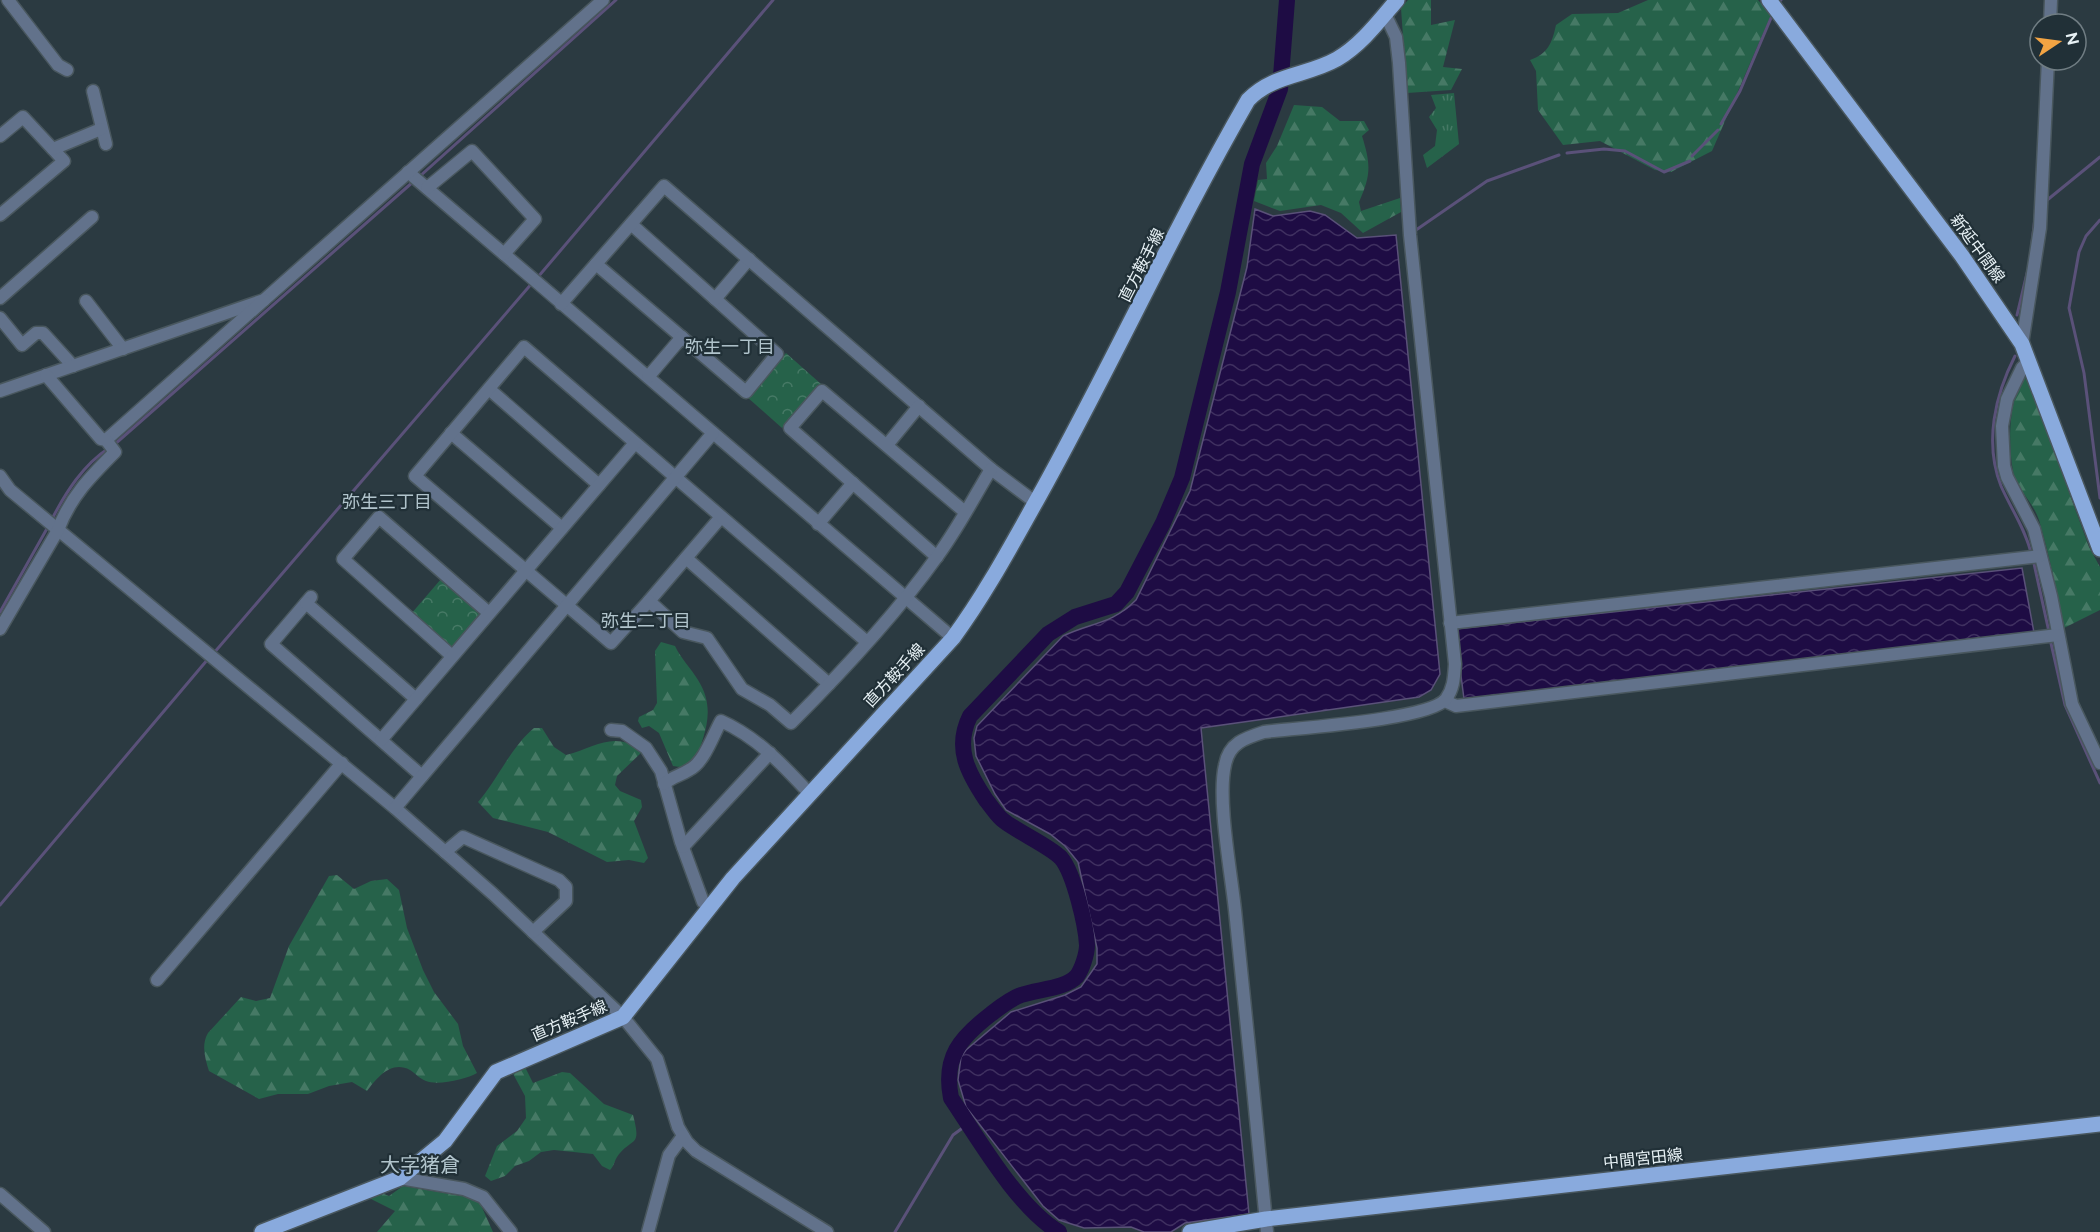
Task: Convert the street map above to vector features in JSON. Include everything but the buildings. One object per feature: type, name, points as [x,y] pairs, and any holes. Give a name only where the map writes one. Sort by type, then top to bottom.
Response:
[{"type":"main road","name":"直方鞍手線","points":[[262,1232],[400,1178],[445,1141],[496,1072],[623,1017],[733,878],[953,638],[1003,563],[1110,366],[1248,100],[1273,80],[1337,59],[1356,45],[1397,0]]},
{"type":"main road","name":"新延中間線","points":[[1770,0],[1962,256],[2022,344],[2100,549]]},
{"type":"main road","name":"中間宮田線","points":[[1190,1232],[1267,1226],[2100,1124]]},
{"type":"street","points":[[8,0],[58,65],[67,70]]},
{"type":"street","points":[[106,440],[603,0]]},
{"type":"street","points":[[1267,1226],[1228,847],[1223,783],[1225,764],[1232,748],[1243,739],[1264,732],[1418,713],[1445,701],[1454,684],[1450,623],[1410,235],[1399,63],[1396,37],[1385,14]]},
{"type":"street","points":[[2022,344],[2040,228],[2047,72]]},
{"type":"street","points":[[93,90],[106,144]]},
{"type":"street","points":[[0,136],[23,117],[64,161],[0,215]]},
{"type":"street","points":[[53,149],[101,129]]},
{"type":"street","points":[[427,188],[472,151],[535,219],[504,254]]},
{"type":"street","points":[[408,172],[953,638]]},
{"type":"street","points":[[561,304],[664,186],[991,469],[1035,502]]},
{"type":"street","points":[[0,298],[92,217]]},
{"type":"street","points":[[596,264],[746,392],[777,354],[631,224]]},
{"type":"street","points":[[716,299],[749,259]]},
{"type":"street","points":[[0,391],[264,300]]},
{"type":"street","points":[[86,301],[123,349]]},
{"type":"street","points":[[0,318],[22,345],[36,333],[43,333],[72,366]]},
{"type":"street","points":[[648,377],[682,337]]},
{"type":"street","points":[[721,517],[611,643],[415,476],[524,347],[867,642]]},
{"type":"street","points":[[2029,361],[2022,368],[2007,399],[2002,426],[2004,466],[2007,477],[2034,529],[2051,596],[2072,704],[2100,763]]},
{"type":"street","points":[[0,629],[83,483],[116,452],[106,440],[100,439],[46,375]]},
{"type":"street","points":[[489,389],[599,485]]},
{"type":"street","points":[[938,557],[790,428],[822,390],[965,512]]},
{"type":"street","points":[[887,445],[919,406]]},
{"type":"street","points":[[451,433],[562,528]]},
{"type":"street","points":[[394,808],[713,433]]},
{"type":"street","points":[[381,740],[635,443]]},
{"type":"street","points":[[649,601],[683,632],[707,638],[742,689],[770,705],[791,723],[867,642],[938,557],[991,469]]},
{"type":"street","points":[[0,476],[10,490],[342,763],[446,852],[623,1017],[657,1059],[683,1136],[696,1151],[827,1232]]},
{"type":"street","points":[[818,524],[853,483]]},
{"type":"street","points":[[453,656],[344,559],[379,517],[489,613]]},
{"type":"street","points":[[1450,623],[2040,556]]},
{"type":"street","points":[[686,558],[829,684]]},
{"type":"street","points":[[416,699],[308,600],[271,644],[422,776]]},
{"type":"street","points":[[1445,701],[1456,706],[2058,636]]},
{"type":"street","points":[[664,784],[673,775],[690,770],[698,763],[721,721],[738,729],[770,753],[810,794]]},
{"type":"street","points":[[611,730],[622,731],[646,748],[661,771],[683,847],[703,902],[711,906]]},
{"type":"street","points":[[683,847],[770,753]]},
{"type":"street","points":[[157,980],[342,763]]},
{"type":"street","points":[[446,852],[463,837],[559,880],[566,887],[566,901],[533,932]]},
{"type":"street","points":[[648,1232],[669,1155],[683,1136]]},
{"type":"street","points":[[400,1178],[464,1189],[483,1197],[511,1232]]},
{"type":"street","points":[[0,1194],[44,1232]]},
{"type":"green space","points":[[1408,0],[1431,0],[1431,25],[1455,20],[1443,67],[1462,69],[1451,90],[1407,93],[1401,8]]},
{"type":"green space","points":[[1648,0],[1758,0],[1771,15],[1712,151],[1671,172],[1655,170],[1600,141],[1563,145],[1538,110],[1536,71],[1530,60],[1545,51],[1551,42],[1556,25],[1572,14],[1618,13]]},
{"type":"green space","points":[[1454,93],[1459,144],[1427,168],[1423,155],[1435,146],[1437,130],[1429,117],[1436,108],[1431,95]]},
{"type":"green space","points":[[1294,105],[1322,107],[1340,121],[1364,121],[1369,130],[1362,136],[1367,155],[1368,177],[1359,202],[1361,211],[1400,198],[1401,212],[1363,233],[1341,213],[1321,205],[1280,211],[1254,201],[1258,180],[1267,179],[1266,163],[1277,146]]},
{"type":"green space","points":[[786,353],[821,384],[782,428],[747,397]]},
{"type":"green space","points":[[2027,377],[2089,547],[2100,567],[2100,610],[2062,629],[2053,574],[2039,520],[2016,481],[2012,465],[2010,438],[2013,409],[2020,385]]},
{"type":"green space","points":[[441,579],[482,613],[452,649],[411,614]]},
{"type":"green space","points":[[661,642],[675,646],[698,680],[707,702],[705,733],[694,765],[687,768],[673,766],[659,733],[649,726],[642,728],[638,721],[639,717],[653,710],[657,703],[655,651]]},
{"type":"green space","points":[[534,728],[542,728],[554,747],[566,755],[614,741],[632,745],[643,751],[617,776],[615,785],[620,791],[641,800],[642,807],[634,821],[648,858],[644,863],[629,860],[607,862],[548,832],[493,818],[478,802],[518,744]]},
{"type":"green space","points":[[337,875],[354,889],[371,881],[387,879],[399,890],[407,928],[423,970],[434,992],[458,1024],[463,1046],[477,1073],[438,1083],[426,1081],[410,1070],[397,1067],[385,1072],[367,1091],[352,1082],[329,1086],[308,1094],[278,1094],[259,1099],[209,1071],[204,1047],[208,1033],[241,997],[256,1001],[270,998],[289,946],[329,876]]},
{"type":"green space","points":[[523,1063],[533,1083],[562,1072],[570,1073],[604,1104],[633,1115],[636,1138],[617,1157],[610,1170],[602,1166],[593,1154],[554,1150],[541,1152],[529,1161],[515,1166],[505,1176],[491,1181],[485,1176],[497,1146],[517,1131],[526,1118],[525,1096],[511,1070]]},
{"type":"green space","points":[[403,1186],[473,1198],[480,1203],[493,1232],[377,1232],[395,1211],[367,1197],[379,1192],[389,1196]]},
{"type":"water","points":[[1255,209],[1273,216],[1310,211],[1325,215],[1357,238],[1396,235],[1440,674],[1431,690],[1419,697],[1201,728],[1249,1214],[1185,1223],[1171,1232],[1144,1232],[1131,1227],[1084,1228],[1059,1220],[1043,1206],[966,1107],[958,1080],[961,1057],[966,1050],[1011,1012],[1065,995],[1081,987],[1097,964],[1097,948],[1078,862],[1065,846],[1050,834],[1006,810],[995,794],[976,756],[974,738],[977,726],[1063,636],[1110,619],[1136,600],[1190,491],[1247,267]]},
{"type":"water","points":[[2022,568],[2035,638],[1464,699],[1455,629]]},
{"type":"waterway","points":[[419,177],[616,0]]},
{"type":"waterway","points":[[538,277],[773,0]]},
{"type":"waterway","points":[[1059,1232],[1044,1221],[1014,1190],[951,1098],[949,1084],[952,1060],[956,1050],[971,1031],[1009,1001],[1028,993],[1066,984],[1072,980],[1081,969],[1087,949],[1075,887],[1066,865],[1061,858],[1042,844],[1001,819],[986,800],[965,760],[963,750],[965,728],[970,716],[1048,634],[1075,617],[1116,604],[1127,592],[1163,523],[1182,478],[1228,292],[1252,164],[1280,89],[1287,0]]},
{"type":"waterway","points":[[1721,124],[1740,91],[1771,18]]},
{"type":"waterway","points":[[1692,156],[1718,130]]},
{"type":"waterway","points":[[1567,153],[1604,149],[1625,151],[1664,172],[1690,161]]},
{"type":"waterway","points":[[1416,230],[1487,181],[1559,155]]},
{"type":"waterway","points":[[2046,201],[2100,157]]},
{"type":"waterway","points":[[115,444],[414,181]]},
{"type":"waterway","points":[[2032,243],[2036,209]]},
{"type":"waterway","points":[[2100,220],[2086,236],[2079,252],[2069,308],[2084,373],[2100,498]]},
{"type":"waterway","points":[[2017,315],[2027,273]]},
{"type":"waterway","points":[[213,654],[533,282]]},
{"type":"waterway","points":[[2015,356],[1997,403],[1993,453],[2001,486],[2022,527],[2031,553]]},
{"type":"waterway","points":[[52,519],[76,480],[91,462],[109,448]]},
{"type":"waterway","points":[[0,612],[49,525]]},
{"type":"waterway","points":[[2033,559],[2049,632]]},
{"type":"waterway","points":[[2050,639],[2065,705],[2100,783]]},
{"type":"waterway","points":[[0,905],[208,659]]},
{"type":"waterway","points":[[895,1232],[953,1135],[968,1124]]},
{"type":"district","name":"弥生一丁目","points":[[730,347]]},
{"type":"district","name":"弥生三丁目","points":[[387,502]]},
{"type":"district","name":"弥生二丁目","points":[[646,621]]},
{"type":"district","name":"大字猪倉","points":[[420,1165]]}]
